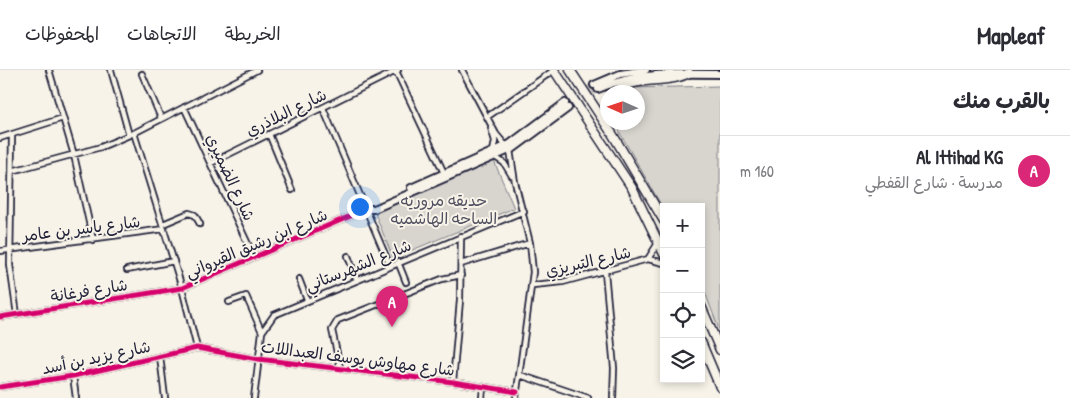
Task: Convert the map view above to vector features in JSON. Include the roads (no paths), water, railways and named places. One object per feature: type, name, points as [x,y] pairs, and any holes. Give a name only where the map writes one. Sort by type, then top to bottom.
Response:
[{"type":"highway","points":[[554,70],[632,188],[661,248]]},
{"type":"highway","points":[[570,70],[613,135],[660,214]]},
{"type":"highway","points":[[627,85],[674,79],[688,73]]},
{"type":"highway","points":[[612,130],[613,135]]},
{"type":"highway","points":[[705,315],[720,350]]},
{"type":"highway","points":[[705,351],[720,387]]},
{"type":"main road","points":[[646,70],[620,74],[596,87],[635,77],[688,73],[720,74]]},
{"type":"main road","points":[[494,154],[508,148],[567,106]]},
{"type":"main road","name":"شارع ابن رشيق القيرواني","points":[[367,209],[444,173],[494,154]]},
{"type":"main road","name":"شارع ابن رشيق القيرواني","points":[[367,209],[374,209],[494,154]]},
{"type":"street","points":[[49,70],[74,155],[93,240]]},
{"type":"street","points":[[111,70],[129,135]]},
{"type":"street","points":[[12,171],[74,155],[134,133],[257,70]]},
{"type":"street","points":[[462,70],[487,117],[508,148],[515,182],[524,211],[530,244],[533,285],[516,398]]},
{"type":"street","points":[[487,117],[554,70]]},
{"type":"street","points":[[397,71],[444,173]]},
{"type":"street","name":"شارع البلاذري","points":[[211,163],[397,71]]},
{"type":"street","points":[[142,74],[161,118]]},
{"type":"street","name":"شارع الضميري","points":[[184,107],[254,257]]},
{"type":"street","points":[[323,108],[390,266]]},
{"type":"street","points":[[487,117],[495,141],[494,154],[504,163],[515,182]]},
{"type":"street","points":[[0,138],[12,136],[62,118]]},
{"type":"street","points":[[134,133],[182,288],[197,348]]},
{"type":"street","points":[[269,134],[292,190]]},
{"type":"street","points":[[12,136],[10,249],[17,315]]},
{"type":"street","name":"شارع ابن رشيق القيرواني","points":[[182,288],[367,209]]},
{"type":"street","name":"شارع الشهرستاني","points":[[262,332],[274,315],[524,211]]},
{"type":"street","name":"شارع ياسر بن عامر","points":[[0,250],[93,240],[164,227],[189,213],[195,215],[200,224]]},
{"type":"street","points":[[454,382],[461,236]]},
{"type":"street","name":"شارع التبريزي","points":[[648,260],[658,243]]},
{"type":"street","points":[[461,264],[530,244]]},
{"type":"street","points":[[348,256],[357,280]]},
{"type":"street","name":"شارع التبريزي","points":[[533,285],[553,284],[648,260],[660,262]]},
{"type":"street","points":[[127,270],[174,261]]},
{"type":"street","points":[[398,262],[406,282]]},
{"type":"street","points":[[605,272],[614,368],[613,398]]},
{"type":"street","points":[[340,368],[332,330],[338,320],[442,279],[460,274]]},
{"type":"street","points":[[299,279],[307,300]]},
{"type":"street","name":"شارع فرغانة","points":[[0,317],[182,288]]},
{"type":"street","points":[[229,302],[246,296],[262,332],[254,398]]},
{"type":"street","name":"شارع مهاوش يوسف العبداللات","points":[[197,348],[258,359],[454,382],[517,392]]},
{"type":"street","name":"شارع يزيد بن أسد","points":[[0,387],[73,376],[197,348]]},
{"type":"street","points":[[160,356],[165,398]]},
{"type":"street","points":[[520,375],[588,398]]},
{"type":"street","points":[[73,376],[76,398]]},
{"type":"street","points":[[482,398],[483,387]]},
{"type":"tunnel","points":[[565,103],[594,85]]},
{"type":"tunnel","points":[[568,108],[598,89]]},
{"type":"place","name":"Al Ittihad KG","points":[[392,327]]},
{"type":"park label","name":"حديقه مروريه الساحه الهاشميه","points":[[444,209]]}]
